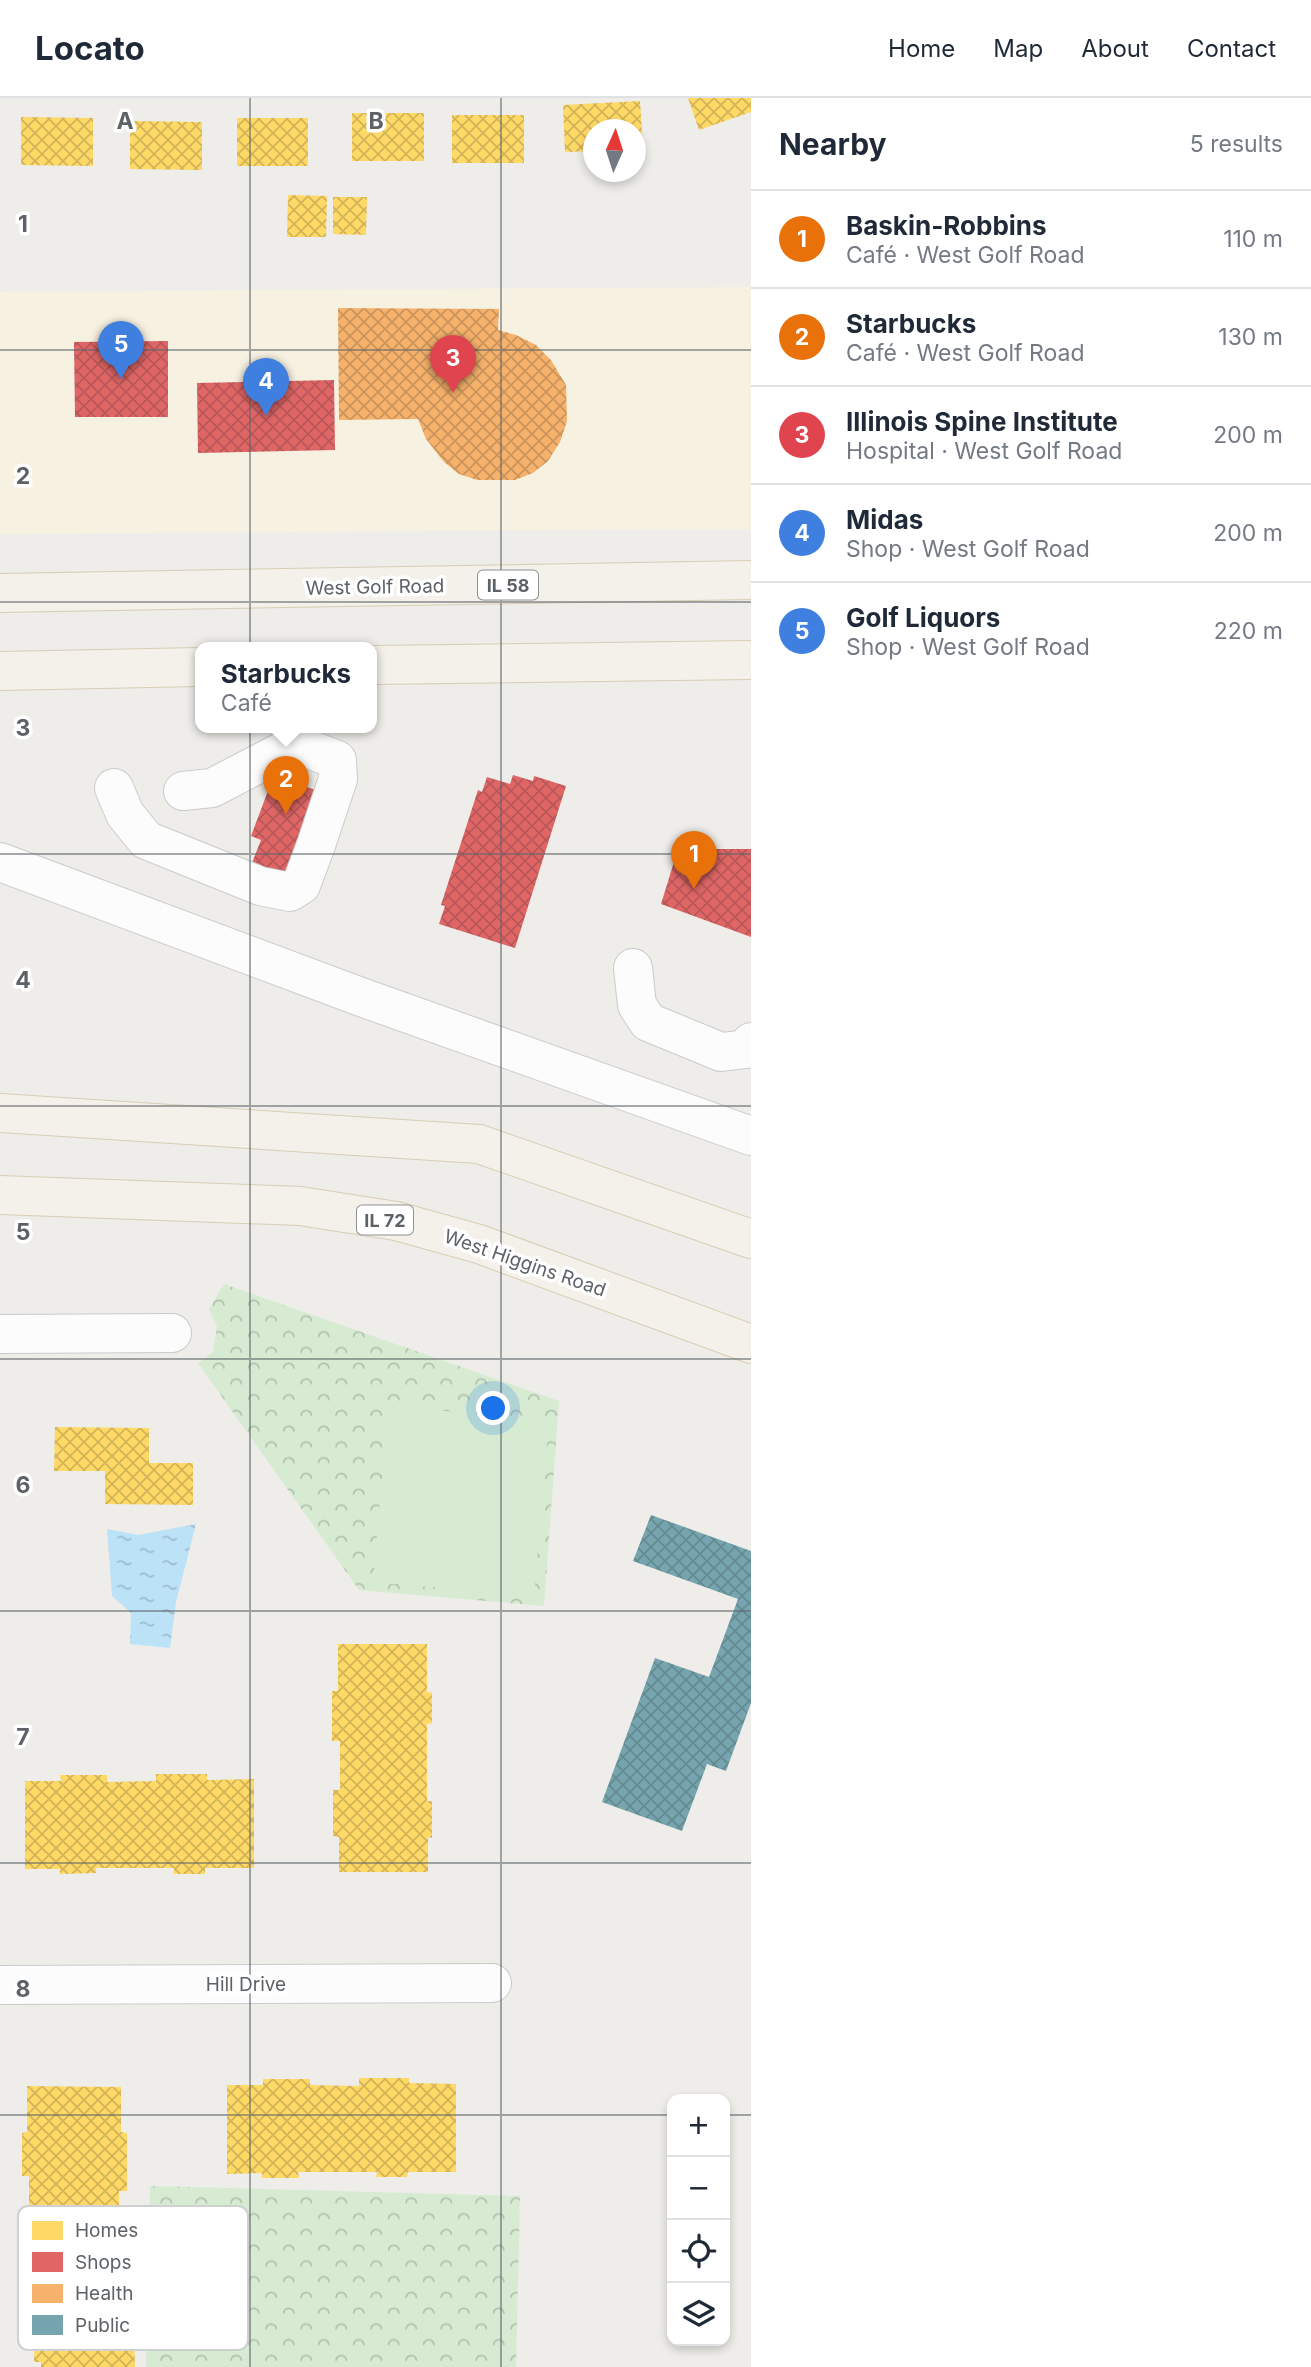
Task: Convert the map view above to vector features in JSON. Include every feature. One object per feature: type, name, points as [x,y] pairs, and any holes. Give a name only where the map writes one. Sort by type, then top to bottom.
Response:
[{"type":"main road","name":"West Golf Road","points":[[0,593],[751,580]]},
{"type":"main road","points":[[377,665],[751,660]]},
{"type":"main road","points":[[0,671],[195,667]]},
{"type":"main road","points":[[0,1113],[479,1144],[751,1239]]},
{"type":"main road","name":"West Higgins Road","points":[[0,1195],[300,1206],[396,1222],[479,1244],[751,1343]]},
{"type":"street","points":[[114,788],[125,814],[146,840],[260,886],[290,892],[302,885],[338,779],[337,760],[309,749],[283,751],[212,788],[183,791]]},
{"type":"street","points":[[0,862],[361,997],[751,1136]]},
{"type":"street","points":[[633,968],[637,1004],[648,1022],[721,1052],[747,1049],[751,1042]]},
{"type":"street","points":[[0,1334],[172,1334]]},
{"type":"street","name":"Hill Drive","points":[[0,1985],[492,1983]]},
{"type":"shaded area","points":[[751,287],[751,529],[0,534],[0,292]]},
{"type":"green space","points":[[224,1284],[559,1401],[544,1606],[359,1590],[198,1363],[213,1352],[217,1326],[209,1309]]},
{"type":"green space","points":[[388,1406],[549,1420],[534,1596],[373,1582]]},
{"type":"green space","points":[[150,2186],[520,2196],[516,2367],[146,2367],[146,2350],[248,2350],[248,2206],[150,2206]]},
{"type":"water","points":[[196,1524],[176,1602],[170,1648],[130,1644],[131,1613],[112,1596],[107,1529],[138,1535]]},
{"type":"building: Homes","points":[[688,98],[751,98],[751,112],[699,130]]},
{"type":"building: Homes","points":[[640,101],[641,119],[583,119],[583,151],[565,152],[563,105]]},
{"type":"building: Homes","points":[[352,113],[424,113],[424,161],[352,161]]},
{"type":"building: Homes","points":[[452,115],[524,115],[524,163],[452,163]]},
{"type":"building: Homes","points":[[21,117],[93,118],[93,166],[21,165]]},
{"type":"building: Homes","points":[[237,118],[308,118],[308,166],[237,166]]},
{"type":"building: Homes","points":[[130,121],[202,122],[202,170],[130,169]]},
{"type":"building: Homes","points":[[288,195],[327,196],[326,237],[287,237]]},
{"type":"building: Homes","points":[[333,197],[367,197],[366,235],[333,234]]},
{"type":"building: Homes","points":[[55,1427],[149,1428],[149,1463],[193,1463],[193,1505],[105,1504],[105,1471],[54,1471]]},
{"type":"building: Homes","points":[[338,1644],[427,1644],[427,1692],[432,1693],[432,1723],[427,1724],[427,1801],[432,1801],[428,1872],[339,1872],[339,1837],[333,1836],[333,1790],[340,1790],[340,1741],[332,1741],[332,1691],[338,1691]]},
{"type":"building: Homes","points":[[156,1774],[207,1774],[207,1780],[254,1779],[254,1868],[205,1868],[205,1874],[174,1874],[174,1868],[96,1868],[96,1873],[60,1874],[60,1869],[25,1869],[25,1781],[61,1781],[60,1775],[107,1775],[107,1782],[156,1781]]},
{"type":"building: Homes","points":[[359,2078],[409,2078],[409,2083],[456,2084],[456,2172],[408,2172],[407,2177],[376,2177],[377,2172],[298,2172],[299,2178],[262,2178],[262,2173],[227,2174],[227,2085],[263,2085],[263,2079],[310,2079],[310,2085],[359,2086]]},
{"type":"building: Homes","points":[[27,2086],[121,2087],[121,2132],[127,2133],[127,2191],[119,2191],[119,2206],[29,2206],[29,2176],[22,2176],[22,2133],[27,2132]]},
{"type":"building: Homes","points":[[34,2350],[135,2350],[135,2367],[41,2367],[41,2362],[34,2362]]},
{"type":"building: Shops","points":[[168,341],[168,417],[75,417],[74,342]]},
{"type":"building: Shops","points":[[334,380],[335,450],[198,453],[197,383]]},
{"type":"building: Shops","points":[[274,775],[321,792],[287,881],[250,868],[261,840],[251,836]]},
{"type":"building: Shops","points":[[513,775],[533,781],[534,776],[566,786],[515,948],[439,924],[445,906],[441,905],[478,790],[482,792],[487,777],[510,784]]},
{"type":"building: Shops","points":[[678,849],[751,849],[751,937],[661,904]]},
{"type":"building: Health","points":[[338,308],[499,309],[498,330],[536,345],[551,360],[566,385],[567,421],[560,442],[548,461],[533,473],[515,480],[477,480],[459,474],[444,462],[426,439],[418,419],[339,420]]},
{"type":"building: Public","points":[[651,1515],[751,1551],[751,1703],[726,1771],[707,1764],[682,1831],[602,1802],[655,1658],[709,1677],[738,1599],[633,1561]]},
{"type":"place","name":"Golf Liquors","points":[[121,379]]},
{"type":"place","name":"Illinois Spine Institute","points":[[453,393]]},
{"type":"place","name":"Midas","points":[[266,416]]},
{"type":"place","name":"Starbucks","points":[[286,814]]},
{"type":"place","name":"Baskin-Robbins","points":[[694,889]]}]
